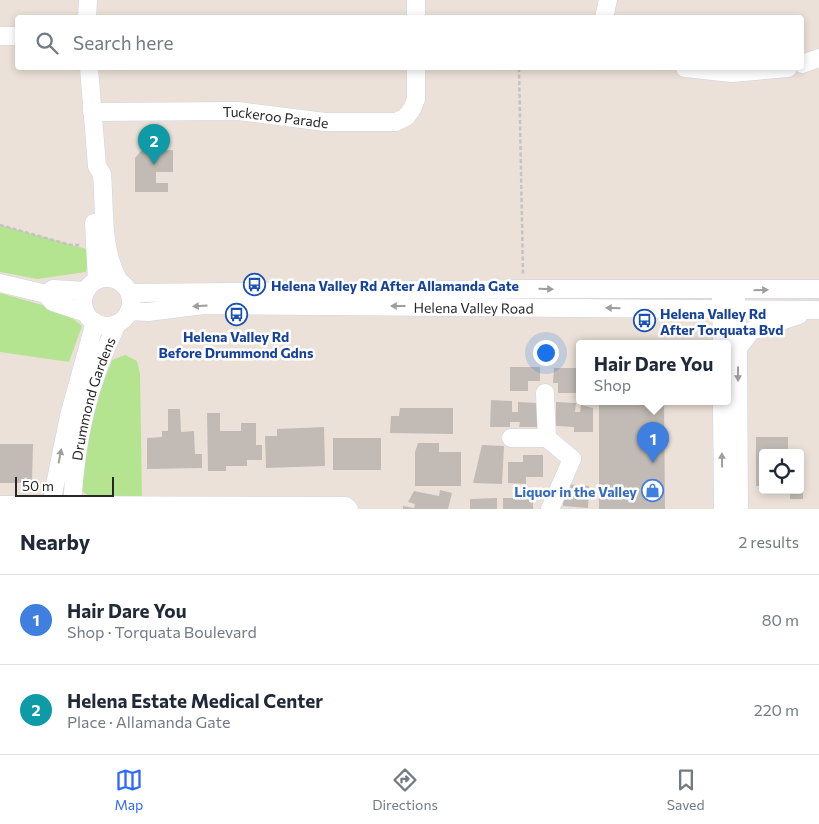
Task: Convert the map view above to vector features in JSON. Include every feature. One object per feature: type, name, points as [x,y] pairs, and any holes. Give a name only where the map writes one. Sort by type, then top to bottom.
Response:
[{"type":"street","points":[[88,0],[88,15]]},
{"type":"street","points":[[416,0],[416,15]]},
{"type":"street","points":[[605,15],[608,0]]},
{"type":"street","points":[[0,36],[15,36]]},
{"type":"street","points":[[804,63],[819,58]]},
{"type":"street","points":[[0,283],[46,294],[53,302],[106,326],[123,317],[131,304],[124,287],[112,268],[107,242],[102,174],[97,166],[89,70]]},
{"type":"street","name":"Tuckeroo Parade","points":[[92,112],[238,111],[325,122],[396,122],[406,116],[412,109],[416,99],[416,70]]},
{"type":"street","points":[[704,70],[732,73],[766,70]]},
{"type":"street","points":[[91,318],[84,302],[91,286],[95,245],[93,174],[97,166]]},
{"type":"street","points":[[46,294],[53,289],[91,286],[108,278],[124,287]]},
{"type":"street","name":"Helena Valley Road","points":[[124,287],[819,289]]},
{"type":"street","points":[[728,290],[730,340]]},
{"type":"street","name":"Helena Valley Road","points":[[123,317],[204,305],[818,310]]},
{"type":"street","points":[[731,345],[751,331],[818,310]]},
{"type":"street","name":"Drummond Gardens","points":[[72,505],[75,418],[105,348],[123,317]]},
{"type":"street","name":"Drummond Gardens","points":[[51,504],[75,418],[91,318]]},
{"type":"street","points":[[731,364],[739,509]]},
{"type":"street","points":[[545,393],[547,438]]},
{"type":"street","points":[[722,405],[723,509]]},
{"type":"street","points":[[511,438],[547,438],[572,459],[550,509]]},
{"type":"street","points":[[0,504],[114,507],[346,506],[349,509]]},
{"type":"path","points":[[520,70],[523,289]]},
{"type":"path","points":[[0,225],[71,245],[95,245]]},
{"type":"green space","points":[[0,225],[90,250],[86,272],[37,279],[0,272]]},
{"type":"green space","points":[[0,293],[63,311],[82,326],[69,362],[0,352]]},
{"type":"green space","points":[[125,355],[137,361],[140,374],[142,498],[92,498],[82,491],[82,460],[85,443],[112,360]]},
{"type":"building","points":[[173,150],[173,172],[156,172],[156,183],[168,183],[168,192],[135,192],[135,158],[141,151]]},
{"type":"building","points":[[510,367],[540,367],[540,381],[528,381],[528,391],[510,391]]},
{"type":"building","points":[[554,368],[576,368],[576,393],[558,393],[558,383],[553,383]]},
{"type":"building","points":[[491,400],[512,401],[512,412],[518,412],[518,402],[538,403],[537,427],[519,427],[520,422],[510,422],[510,427],[490,427]]},
{"type":"building","points":[[556,402],[576,403],[575,412],[580,412],[581,405],[593,408],[593,432],[574,432],[574,427],[556,426]]},
{"type":"building","points":[[599,405],[664,405],[665,509],[599,509]]},
{"type":"building","points":[[400,408],[453,408],[453,434],[390,433],[391,416],[399,416]]},
{"type":"building","points":[[168,409],[180,409],[181,432],[194,431],[195,454],[202,454],[202,468],[147,469],[147,438],[162,437],[162,431],[168,431]]},
{"type":"building","points":[[207,413],[220,413],[220,431],[241,431],[241,423],[256,423],[256,445],[262,445],[262,460],[247,460],[247,466],[226,466],[226,471],[208,471]]},
{"type":"building","points":[[324,427],[325,466],[266,468],[265,436],[277,436],[277,429]]},
{"type":"building","points":[[756,437],[788,437],[788,449],[759,449],[759,486],[756,486]]},
{"type":"building","points":[[333,438],[381,438],[381,470],[333,470]]},
{"type":"building","points":[[418,443],[439,443],[439,452],[461,452],[461,486],[415,486],[415,452]]},
{"type":"building","points":[[0,444],[33,444],[32,483],[0,483]]},
{"type":"building","points":[[482,445],[504,446],[502,484],[473,483]]},
{"type":"building","points":[[523,455],[543,455],[543,477],[526,477],[526,484],[508,483],[508,462],[523,462]]},
{"type":"building","points":[[564,484],[589,486],[588,508],[563,506]]},
{"type":"building","points":[[440,490],[452,493],[448,509],[403,509],[403,506],[414,508],[415,504],[408,502],[414,491],[439,496]]},
{"type":"building","points":[[790,494],[803,494],[803,499],[790,499]]},
{"type":"building","points":[[497,498],[497,509],[470,509],[470,499]]},
{"type":"building","points":[[503,498],[533,498],[533,509],[503,509]]},
{"type":"place","name":"Helena Estate Medical Center","points":[[154,165]]},
{"type":"place","name":"Helena Valley Rd After Allamanda Gate","points":[[255,285]]},
{"type":"place","name":"Helena Valley Rd Before Drummond Gdns","points":[[236,314]]},
{"type":"place","name":"Helena Valley Rd After Torquata Bvd","points":[[644,321]]},
{"type":"place","name":"Hair Dare You","points":[[653,463]]},
{"type":"place","name":"Liquor in the Valley","points":[[653,491]]}]
